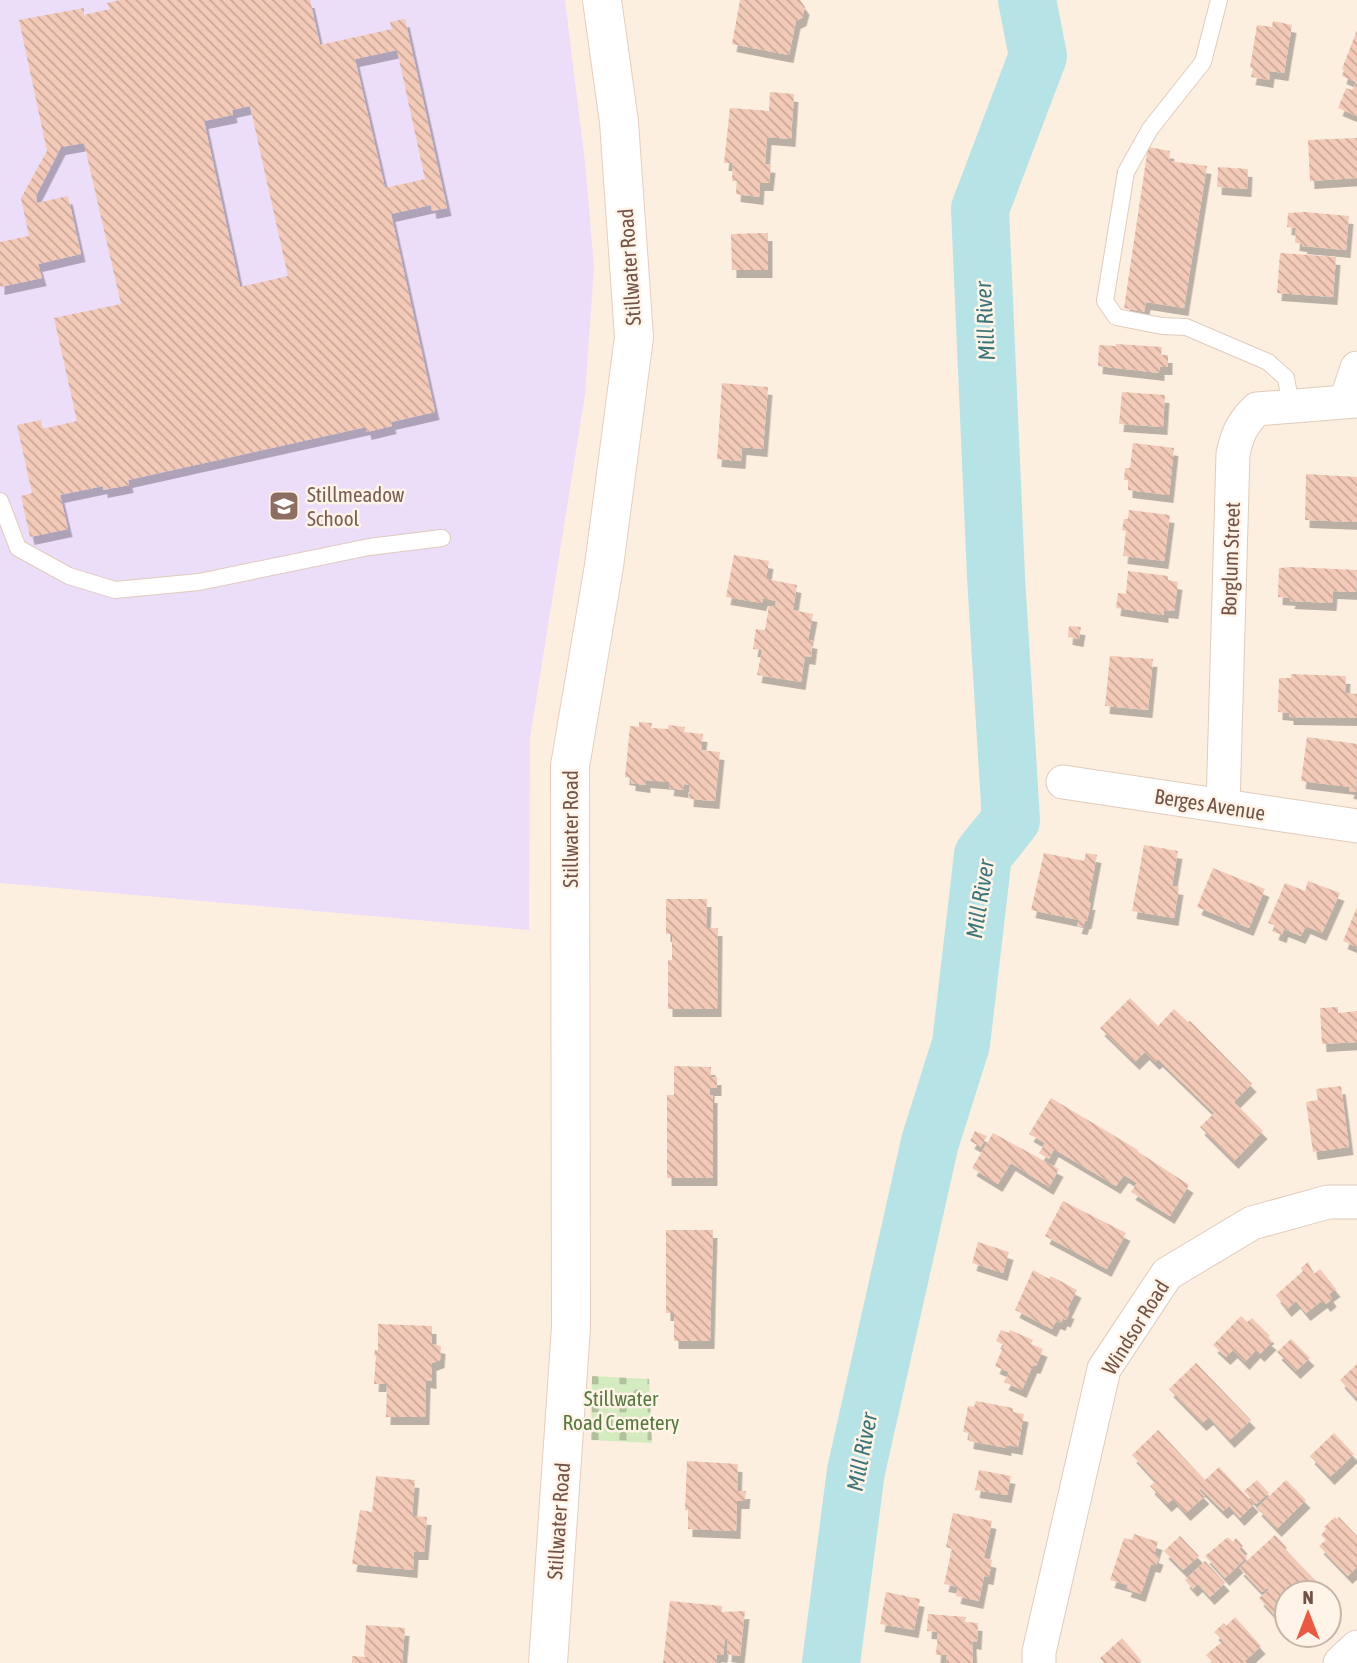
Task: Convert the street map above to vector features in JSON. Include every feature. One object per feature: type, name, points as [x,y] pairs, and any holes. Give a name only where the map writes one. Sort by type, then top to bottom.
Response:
[{"type":"main road","name":"Stillwater Road","points":[[548,1663],[571,1327],[570,766],[604,566],[634,337],[620,122],[602,0]]},
{"type":"street","points":[[1351,401],[1357,368]]},
{"type":"street","name":"Borglum Street","points":[[1223,806],[1233,454],[1237,434],[1245,420],[1257,410],[1351,401]]},
{"type":"street","name":"Berges Avenue","points":[[1063,782],[1357,826]]},
{"type":"street","name":"Windsor Road","points":[[1039,1663],[1104,1369],[1167,1274],[1252,1223],[1328,1202],[1357,1202]]},
{"type":"street","points":[[1340,1663],[1357,1647]]},
{"type":"lane","points":[[1219,0],[1203,62],[1150,129],[1126,172],[1105,301],[1116,317],[1162,326],[1186,327],[1268,362],[1286,378],[1292,406]]},
{"type":"lane","points":[[0,501],[18,548],[69,576],[115,590],[199,582],[369,547],[442,538]]},
{"type":"shaded area","name":"Stillmeadow School","points":[[0,0],[565,0],[585,162],[594,267],[585,395],[530,738],[529,930],[0,883]]},
{"type":"green space","name":"Stillwater Road Cemetery","points":[[592,1376],[649,1379],[652,1443],[591,1440]]},
{"type":"building","points":[[120,0],[310,0],[320,45],[392,29],[390,22],[405,19],[447,208],[432,211],[431,205],[391,214],[435,412],[391,422],[392,426],[367,432],[366,427],[128,480],[129,485],[103,490],[103,486],[60,495],[68,529],[30,537],[21,496],[32,493],[17,425],[41,420],[43,429],[77,421],[54,318],[121,304],[84,143],[61,147],[36,196],[37,203],[68,196],[81,254],[38,264],[42,278],[0,287],[0,242],[29,236],[21,198],[47,151],[19,20],[84,8],[84,15],[110,9],[107,3]],"holes":[[[397,50],[425,179],[385,188],[355,59]],[[250,106],[288,276],[240,287],[204,121],[233,115],[232,110]]]},
{"type":"building","points":[[740,0],[800,0],[805,7],[802,18],[796,21],[789,55],[732,44]]},
{"type":"building","points":[[1273,21],[1292,25],[1284,73],[1270,71],[1269,80],[1251,77],[1257,25],[1272,27]]},
{"type":"building","points":[[1357,30],[1357,116],[1338,108],[1346,88],[1352,90],[1356,82],[1342,76],[1342,69]]},
{"type":"building","points":[[770,92],[794,94],[791,139],[767,137],[765,164],[771,165],[769,183],[760,183],[759,197],[736,194],[737,181],[732,181],[733,163],[724,163],[730,108],[769,111]]},
{"type":"building","points":[[1357,138],[1357,178],[1310,181],[1308,140]]},
{"type":"building","points":[[1148,147],[1170,151],[1169,161],[1207,166],[1184,308],[1146,302],[1144,312],[1124,308]]},
{"type":"building","points":[[1218,167],[1248,169],[1247,189],[1217,187]]},
{"type":"building","points":[[1288,213],[1349,216],[1346,250],[1295,243],[1296,228],[1287,227]]},
{"type":"building","points":[[768,233],[768,270],[732,270],[731,234]]},
{"type":"building","points":[[1280,253],[1336,257],[1333,297],[1277,293]]},
{"type":"building","points":[[1099,345],[1162,347],[1161,355],[1168,355],[1168,367],[1160,367],[1160,373],[1098,366]]},
{"type":"building","points":[[722,383],[768,387],[763,449],[742,447],[741,461],[717,459]]},
{"type":"building","points":[[1122,392],[1165,395],[1163,427],[1119,424]]},
{"type":"building","points":[[1133,443],[1174,448],[1169,495],[1128,490],[1128,480],[1124,480],[1125,468],[1130,468]]},
{"type":"building","points":[[1306,474],[1357,477],[1357,522],[1305,520]]},
{"type":"building","points":[[1129,510],[1170,515],[1164,561],[1123,556],[1126,531],[1122,530]]},
{"type":"building","points":[[734,555],[769,561],[766,579],[797,585],[793,610],[813,614],[808,640],[813,641],[811,657],[805,656],[801,682],[757,675],[762,650],[753,649],[756,629],[765,630],[769,606],[775,607],[776,601],[763,598],[762,603],[726,597]]},
{"type":"building","points":[[1279,568],[1357,570],[1356,592],[1333,591],[1332,603],[1290,601],[1291,598],[1278,597]]},
{"type":"building","points":[[1128,571],[1168,576],[1168,580],[1178,582],[1174,611],[1164,610],[1164,615],[1116,608],[1118,593],[1126,594]]},
{"type":"building","points":[[1069,626],[1081,627],[1079,639],[1068,637]]},
{"type":"building","points":[[1110,656],[1153,659],[1148,710],[1105,706]]},
{"type":"building","points":[[1291,674],[1346,676],[1345,693],[1357,694],[1357,718],[1289,717],[1289,713],[1278,712],[1279,678],[1291,678]]},
{"type":"building","points":[[639,722],[652,723],[651,728],[668,729],[669,725],[685,727],[684,732],[703,734],[701,750],[720,752],[715,801],[689,799],[690,785],[684,784],[684,790],[669,788],[670,782],[646,780],[646,785],[631,783],[631,778],[625,777],[630,726],[639,727]]},
{"type":"building","points":[[1307,737],[1357,744],[1356,792],[1349,791],[1350,787],[1301,781]]},
{"type":"building","points":[[1144,845],[1178,851],[1172,886],[1179,887],[1174,918],[1132,911]]},
{"type":"building","points":[[1044,853],[1084,861],[1086,853],[1097,855],[1088,902],[1091,902],[1083,927],[1077,926],[1079,920],[1031,910]]},
{"type":"building","points":[[1213,868],[1265,889],[1249,928],[1197,907]]},
{"type":"building","points":[[1308,881],[1340,893],[1322,933],[1306,926],[1301,936],[1284,929],[1282,935],[1274,932],[1276,926],[1268,923],[1285,883],[1305,891]]},
{"type":"building","points":[[666,899],[707,899],[706,928],[718,928],[717,1009],[668,1009],[668,960],[672,960],[672,934],[666,934]]},
{"type":"building","points":[[1357,907],[1357,947],[1343,941]]},
{"type":"building","points":[[1130,998],[1158,1026],[1174,1009],[1190,1021],[1252,1084],[1234,1102],[1263,1131],[1234,1161],[1200,1127],[1214,1113],[1158,1059],[1155,1062],[1145,1052],[1135,1062],[1100,1028]]},
{"type":"building","points":[[1338,1007],[1338,1013],[1357,1011],[1357,1042],[1322,1044],[1320,1008]]},
{"type":"building","points":[[674,1066],[711,1067],[711,1077],[717,1077],[717,1088],[710,1088],[710,1095],[713,1095],[713,1178],[667,1178],[667,1095],[674,1095]]},
{"type":"building","points":[[1341,1086],[1349,1147],[1313,1152],[1306,1102],[1318,1100],[1316,1089]]},
{"type":"building","points":[[1051,1098],[1138,1150],[1189,1185],[1170,1216],[1131,1192],[1137,1183],[1124,1175],[1116,1186],[1054,1149],[1049,1159],[1039,1153],[1045,1143],[1029,1134]]},
{"type":"building","points":[[975,1131],[987,1136],[981,1147],[970,1141]]},
{"type":"building","points":[[993,1133],[1059,1169],[1049,1187],[1011,1163],[998,1184],[972,1168]]},
{"type":"building","points":[[1063,1201],[1126,1233],[1107,1269],[1045,1236]]},
{"type":"building","points":[[666,1230],[713,1230],[710,1341],[674,1341],[674,1313],[666,1313]]},
{"type":"building","points":[[978,1242],[1009,1252],[1003,1273],[972,1263]]},
{"type":"building","points":[[1308,1262],[1314,1274],[1320,1269],[1336,1289],[1329,1294],[1332,1299],[1326,1304],[1323,1300],[1306,1313],[1296,1301],[1287,1309],[1276,1295],[1303,1271],[1301,1268]]},
{"type":"building","points":[[1033,1270],[1077,1290],[1067,1310],[1070,1311],[1066,1320],[1063,1318],[1061,1323],[1056,1321],[1052,1329],[1015,1310]]},
{"type":"building","points":[[1241,1316],[1247,1322],[1252,1318],[1270,1336],[1267,1338],[1272,1342],[1260,1354],[1256,1350],[1245,1362],[1233,1350],[1226,1357],[1213,1345]]},
{"type":"building","points":[[378,1324],[432,1326],[432,1344],[441,1346],[440,1360],[432,1363],[432,1381],[426,1380],[425,1417],[386,1417],[387,1384],[374,1384]]},
{"type":"building","points":[[1001,1330],[1009,1333],[1010,1330],[1033,1340],[1031,1344],[1043,1349],[1022,1390],[1004,1382],[1009,1372],[995,1366],[1004,1345],[996,1341]]},
{"type":"building","points":[[1291,1339],[1310,1358],[1296,1371],[1277,1352]]},
{"type":"building","points":[[1196,1363],[1251,1420],[1230,1440],[1209,1417],[1202,1423],[1169,1389]]},
{"type":"building","points":[[1357,1364],[1357,1399],[1340,1380]]},
{"type":"building","points":[[976,1401],[1013,1408],[1013,1412],[1024,1414],[1018,1447],[1007,1445],[1007,1448],[969,1441],[970,1433],[963,1432],[968,1406],[974,1407]]},
{"type":"building","points":[[1158,1430],[1205,1480],[1219,1467],[1254,1504],[1240,1518],[1229,1506],[1223,1511],[1201,1489],[1199,1490],[1205,1496],[1186,1513],[1173,1499],[1167,1504],[1150,1486],[1156,1481],[1132,1455]]},
{"type":"building","points":[[1334,1433],[1354,1454],[1330,1477],[1310,1456]]},
{"type":"building","points":[[687,1461],[738,1464],[737,1491],[746,1491],[745,1501],[737,1501],[736,1531],[688,1529],[688,1510],[685,1510]]},
{"type":"building","points":[[979,1470],[1011,1476],[1007,1495],[975,1490]]},
{"type":"building","points":[[376,1476],[415,1480],[412,1516],[427,1517],[424,1552],[414,1552],[413,1570],[352,1564],[360,1510],[372,1512]]},
{"type":"building","points":[[1257,1480],[1269,1493],[1256,1504],[1244,1491]]},
{"type":"building","points":[[1286,1480],[1306,1500],[1277,1529],[1257,1508]]},
{"type":"building","points":[[953,1513],[992,1521],[984,1558],[992,1560],[989,1577],[984,1576],[979,1601],[956,1596],[958,1587],[944,1584],[952,1549],[946,1547]]},
{"type":"building","points":[[1335,1517],[1339,1517],[1357,1536],[1357,1567],[1348,1576],[1319,1546],[1326,1540],[1321,1535],[1326,1529],[1324,1527]]},
{"type":"building","points":[[1134,1534],[1158,1542],[1154,1555],[1159,1557],[1156,1565],[1151,1564],[1141,1594],[1126,1589],[1128,1585],[1110,1580],[1124,1538],[1132,1540]]},
{"type":"building","points":[[1275,1535],[1314,1579],[1273,1579],[1273,1613],[1259,1598],[1269,1590],[1267,1588],[1262,1592],[1239,1568]]},
{"type":"building","points":[[1180,1536],[1199,1556],[1183,1570],[1164,1551]]},
{"type":"building","points":[[1228,1537],[1233,1542],[1236,1538],[1243,1546],[1239,1549],[1247,1557],[1225,1578],[1205,1556]]},
{"type":"building","points":[[1205,1561],[1225,1583],[1210,1597],[1198,1584],[1193,1589],[1185,1580]]},
{"type":"building","points":[[886,1592],[920,1599],[914,1630],[880,1624]]},
{"type":"building","points":[[670,1601],[722,1606],[722,1612],[745,1611],[740,1656],[727,1654],[728,1639],[725,1638],[723,1655],[717,1654],[716,1663],[663,1663]]},
{"type":"building","points":[[928,1614],[966,1617],[965,1622],[978,1623],[977,1642],[972,1641],[973,1663],[946,1663],[947,1655],[936,1655],[938,1632],[927,1631]]},
{"type":"building","points":[[1235,1617],[1261,1646],[1245,1661],[1247,1663],[1213,1663],[1206,1655],[1223,1641],[1214,1632]]},
{"type":"building","points":[[366,1625],[405,1628],[402,1663],[352,1663],[352,1656],[366,1657]]},
{"type":"building","points":[[1122,1638],[1141,1660],[1138,1663],[1104,1663],[1100,1658]]},
{"type":"waterway","name":"Mill River","points":[[831,1663],[856,1471],[930,1142],[961,1044],[983,855],[1011,820],[996,577],[980,209],[1038,56],[1027,0]]},
{"type":"place","name":"Stillmeadow School","points":[[284,506]]}]
